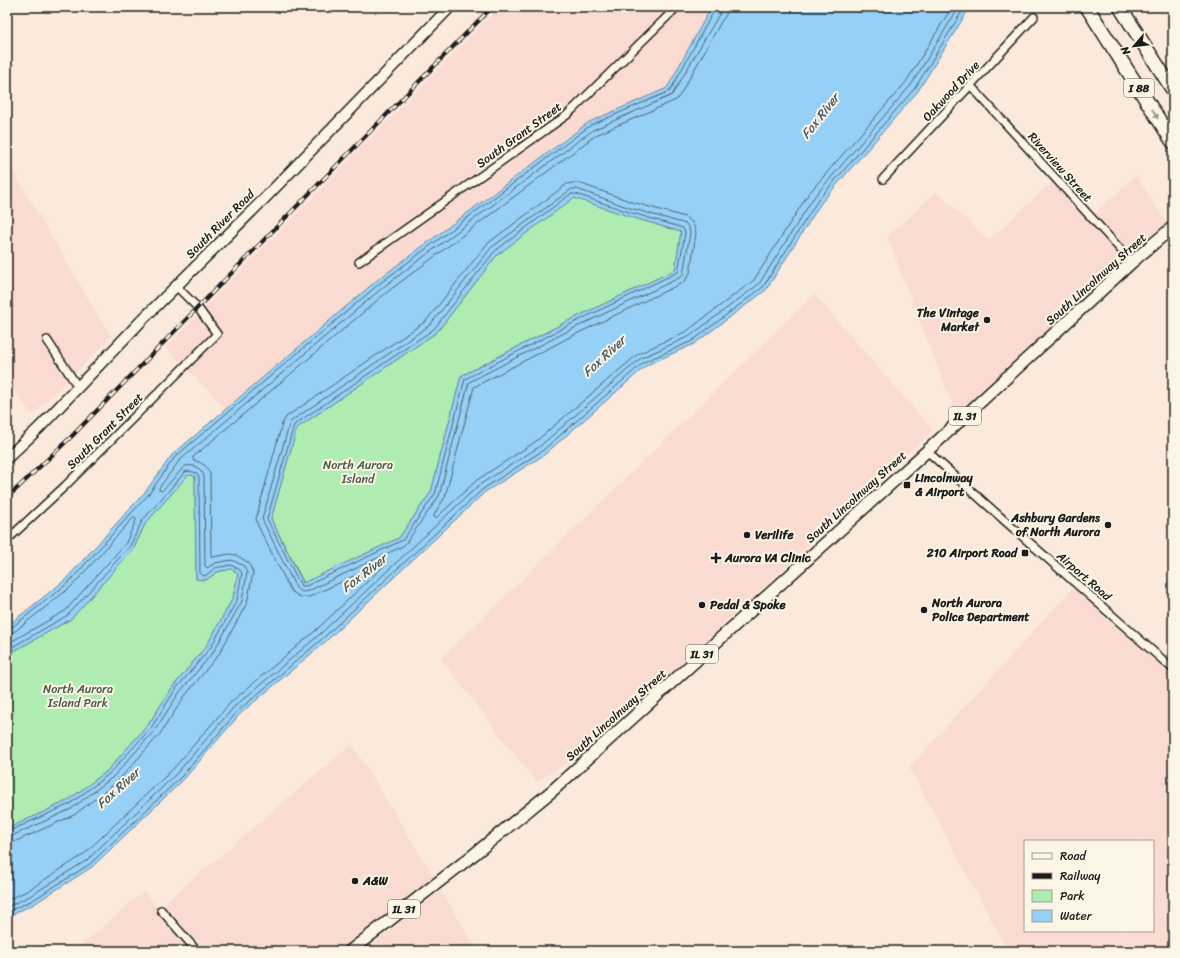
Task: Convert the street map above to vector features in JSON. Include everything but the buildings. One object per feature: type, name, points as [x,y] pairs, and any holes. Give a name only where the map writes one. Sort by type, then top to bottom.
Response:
[{"type":"highway","name":"I 88","points":[[1087,7],[1173,142]]},
{"type":"highway","name":"I 88","points":[[1120,7],[1173,90]]},
{"type":"main road","name":"South River Road","points":[[7,458],[39,428],[176,286],[259,205],[450,7]]},
{"type":"main road","name":"South Lincolnway Street","points":[[350,951],[472,856],[552,790],[927,451],[1132,262],[1173,227]]},
{"type":"street","name":"South Grant Street","points":[[360,262],[567,115],[677,7]]},
{"type":"street","name":"Oakwood Drive","points":[[883,179],[1034,17]]},
{"type":"street","name":"Riverview Street","points":[[971,86],[1132,262]]},
{"type":"street","name":"South Grant Street","points":[[7,540],[71,480],[217,334],[198,308],[176,286]]},
{"type":"street","points":[[47,340],[78,387]]},
{"type":"street","name":"Airport Road","points":[[927,451],[1173,669]]},
{"type":"street","points":[[161,910],[197,951]]},
{"type":"shaded area","points":[[499,7],[713,7],[708,13],[667,88],[589,122],[376,281],[226,409],[166,347]]},
{"type":"shaded area","points":[[7,161],[111,337],[32,415],[7,382]]},
{"type":"shaded area","points":[[1136,176],[1170,228],[1133,260],[1092,216]]},
{"type":"shaded area","points":[[1055,179],[1130,262],[958,419],[887,237],[936,192],[989,240]]},
{"type":"shaded area","points":[[814,294],[933,430],[587,750],[536,782],[441,659]]},
{"type":"shaded area","points":[[1073,588],[1173,677],[1173,951],[1008,951],[909,767]]},
{"type":"shaded area","points":[[352,744],[434,877],[338,951],[204,951],[164,904]]},
{"type":"shaded area","points":[[144,891],[192,951],[75,951]]},
{"type":"shaded area","points":[[441,891],[478,951],[364,951]]},
{"type":"green space","name":"North Aurora Island","points":[[574,197],[628,216],[681,232],[675,270],[566,322],[461,376],[431,492],[399,538],[304,583],[271,519],[297,428],[437,332],[497,255]]},
{"type":"green space","name":"North Aurora Island Park","points":[[188,474],[195,476],[196,579],[206,580],[217,572],[231,569],[238,573],[233,598],[207,645],[172,688],[148,725],[107,771],[67,801],[7,829],[7,655],[71,619],[134,548],[145,524]]},
{"type":"water","name":"Fox River","points":[[713,7],[973,7],[967,12],[918,91],[821,203],[766,290],[694,344],[647,365],[544,455],[485,492],[325,642],[240,714],[184,779],[92,867],[34,904],[7,917],[7,829],[67,801],[107,771],[148,725],[172,688],[207,645],[233,598],[238,574],[231,569],[217,572],[206,580],[196,579],[195,476],[188,475],[145,524],[134,548],[71,619],[7,655],[7,626],[65,580],[145,492],[172,455],[376,281],[589,122],[667,88],[708,13]],"holes":[[[574,198],[681,232],[675,270],[566,322],[461,376],[431,492],[399,538],[303,583],[271,519],[297,428],[437,332],[497,255]]]},
{"type":"railway","points":[[7,498],[72,436],[492,7]]},
{"type":"place","name":"The Vintage Market","points":[[987,320]]},
{"type":"place","name":"Lincolnway & Airport","points":[[907,485]]},
{"type":"place","name":"Ashbury Gardens of North Aurora","points":[[1108,525]]},
{"type":"place","name":"Verilife","points":[[747,535]]},
{"type":"place","name":"210 Airport Road","points":[[1025,553]]},
{"type":"place","name":"Aurora VA Clinic","points":[[716,558]]},
{"type":"place","name":"Pedal & Spoke","points":[[702,605]]},
{"type":"place","name":"North Aurora Police Department","points":[[924,610]]},
{"type":"place","name":"A&W","points":[[355,881]]}]
